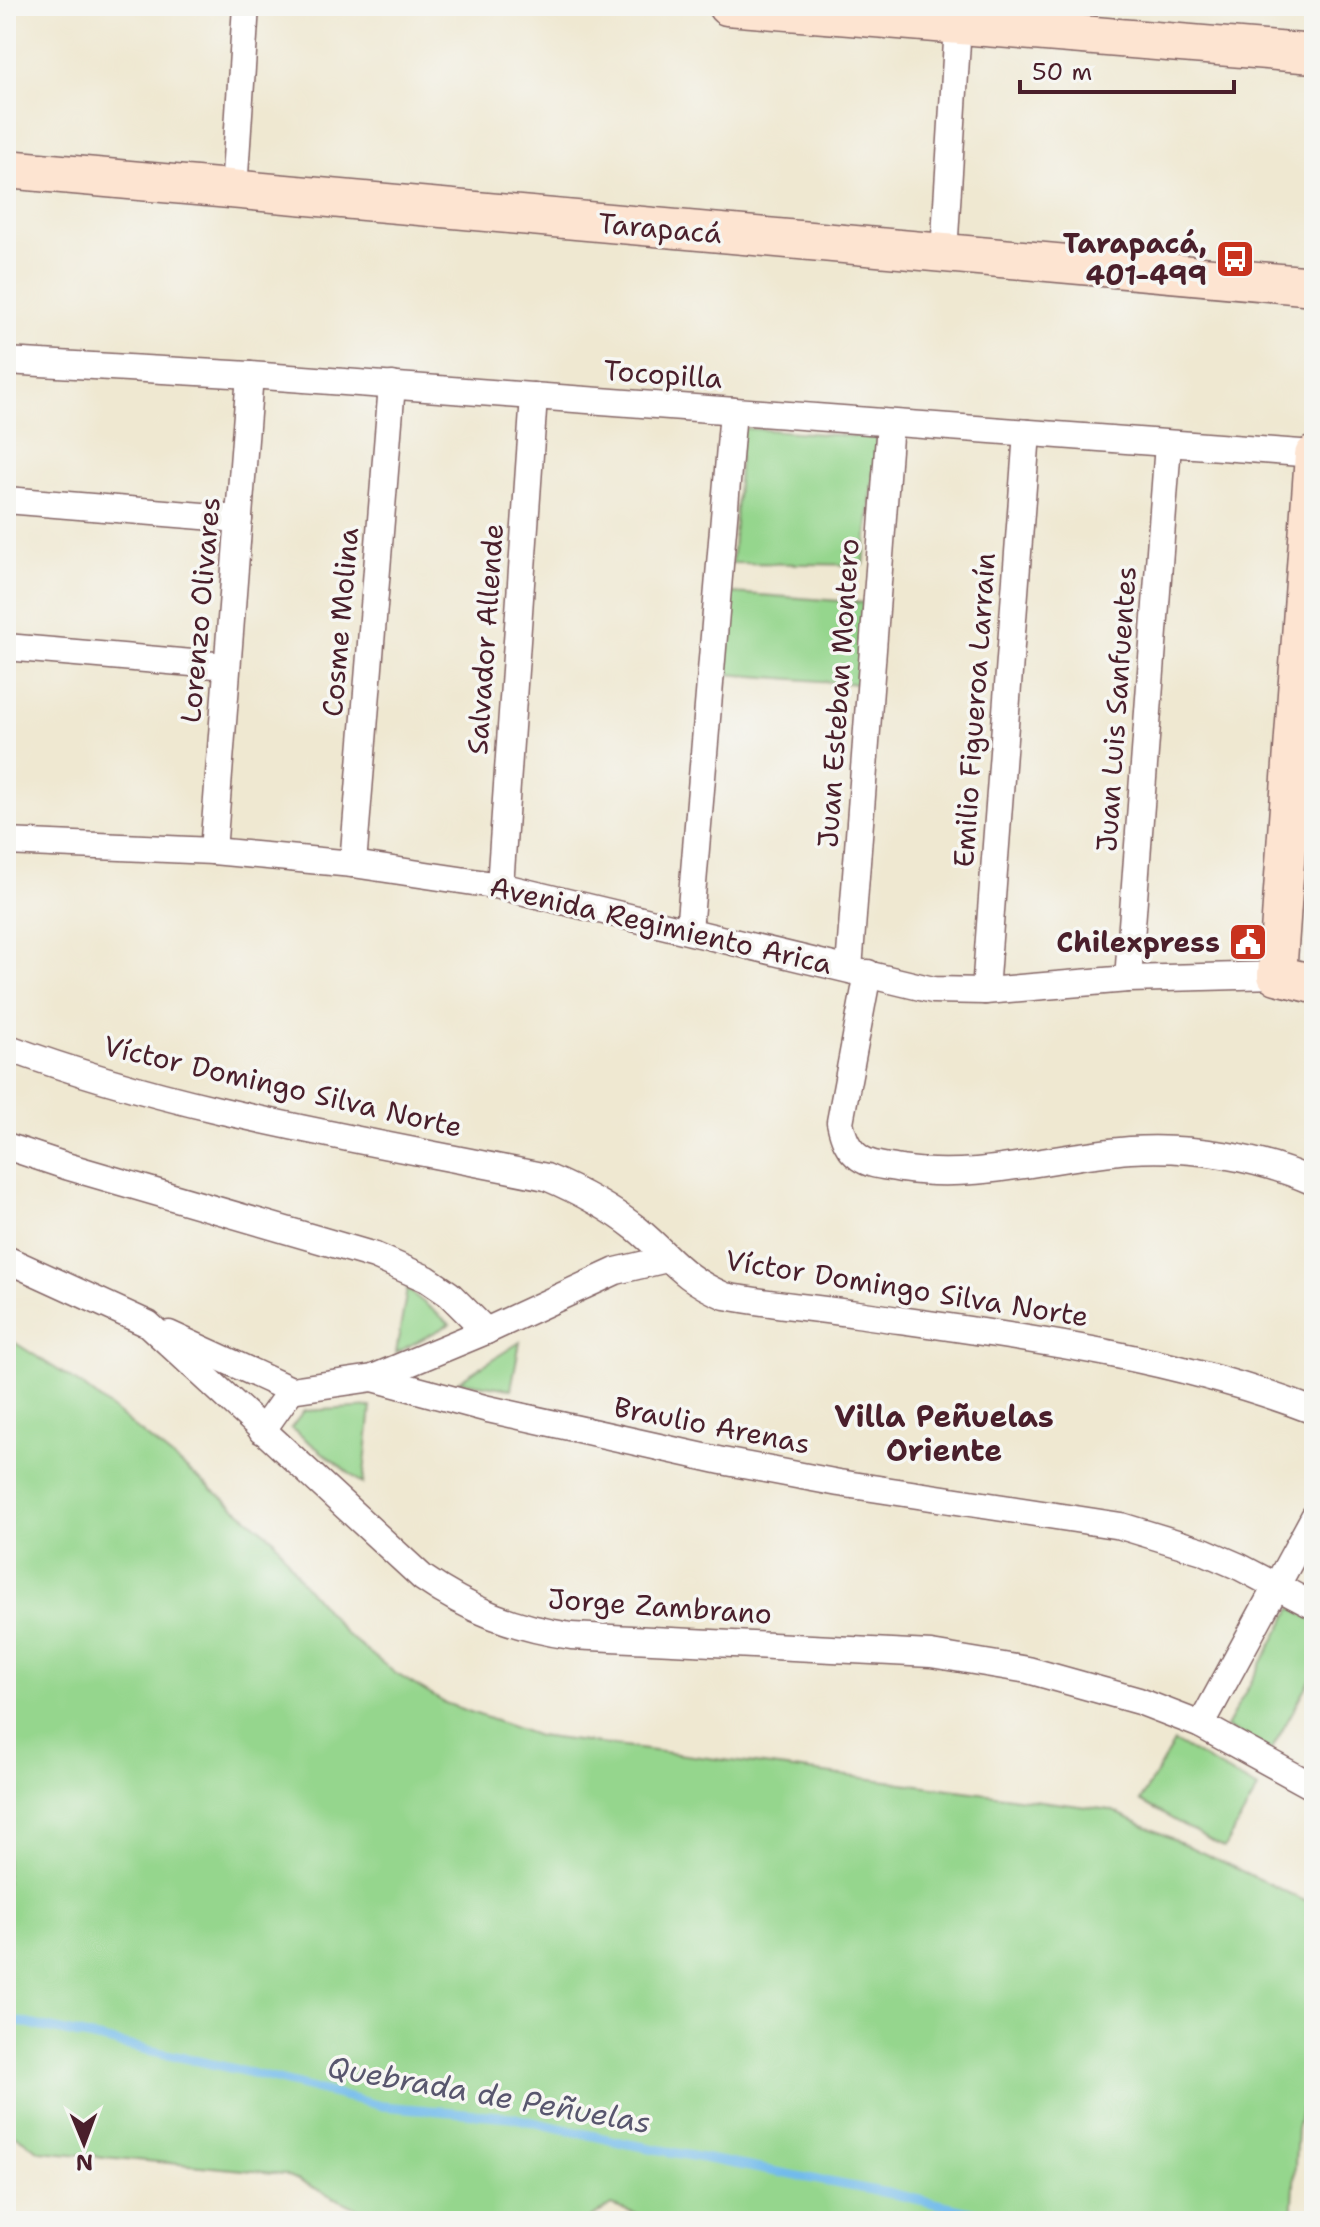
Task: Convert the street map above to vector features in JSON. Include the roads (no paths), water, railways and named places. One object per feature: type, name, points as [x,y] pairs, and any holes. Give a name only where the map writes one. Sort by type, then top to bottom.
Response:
[{"type":"main road","points":[[727,6],[959,16],[1314,54]]},
{"type":"main road","name":"Tarapacá","points":[[6,169],[1314,286]]},
{"type":"main road","points":[[1277,975],[1314,454]]},
{"type":"main road","name":"Avenida Regimiento Arica","points":[[1277,975],[1314,984]]},
{"type":"street","points":[[234,190],[246,6]]},
{"type":"street","points":[[944,253],[959,16]]},
{"type":"street","name":"Tocopilla","points":[[6,361],[392,385],[1314,454]]},
{"type":"street","name":"Lorenzo Olivares","points":[[213,851],[250,375]]},
{"type":"street","name":"Cosme Molina","points":[[353,864],[392,385]]},
{"type":"street","name":"Salvador Allende","points":[[500,886],[534,396]]},
{"type":"street","points":[[689,931],[733,411]]},
{"type":"street","name":"Juan Esteban Montero","points":[[890,423],[859,971],[840,1122],[849,1148],[873,1164],[956,1174],[1131,1150],[1177,1151],[1254,1162],[1314,1182]]},
{"type":"street","name":"Emilio Figueroa Larraín","points":[[985,991],[1027,433]]},
{"type":"street","name":"Juan Luis Sanfuentes","points":[[1128,979],[1168,444]]},
{"type":"street","points":[[6,500],[239,519]]},
{"type":"street","points":[[6,647],[227,666]]},
{"type":"street","name":"Avenida Regimiento Arica","points":[[6,842],[213,851],[353,864],[500,886],[933,990],[985,991],[1128,979],[1277,975]]},
{"type":"street","name":"Víctor Domingo Silva Norte","points":[[6,1047],[111,1082],[188,1103],[546,1177],[596,1200],[619,1215],[690,1279],[725,1296],[1023,1338],[1126,1357],[1242,1384],[1314,1411]]},
{"type":"street","points":[[6,1146],[402,1266],[449,1294],[486,1331]]},
{"type":"street","name":"Jorge Zambrano","points":[[6,1259],[148,1324],[423,1578],[469,1607],[519,1627],[571,1636],[931,1654],[979,1660],[1075,1682],[1139,1701],[1201,1725],[1314,1787]]},
{"type":"street","points":[[148,1324],[291,1390],[373,1378],[486,1331],[616,1271],[667,1259]]},
{"type":"street","name":"Braulio Arenas","points":[[373,1378],[532,1419],[722,1461],[854,1485],[1121,1526],[1203,1551],[1314,1606]]},
{"type":"street","points":[[262,1431],[291,1390]]},
{"type":"street","points":[[1201,1725],[1314,1517]]},
{"type":"waterway","name":"Quebrada de Peñuelas","points":[[6,2019],[235,2069],[382,2106],[511,2117],[629,2144],[903,2196],[1013,2221]]},
{"type":"place","name":"Tarapacá, 401-499","points":[[1235,259]]},
{"type":"place","name":"Chilexpress","points":[[1248,942]]},
{"type":"district","name":"Villa Peñuelas Oriente","points":[[944,1434]]}]
